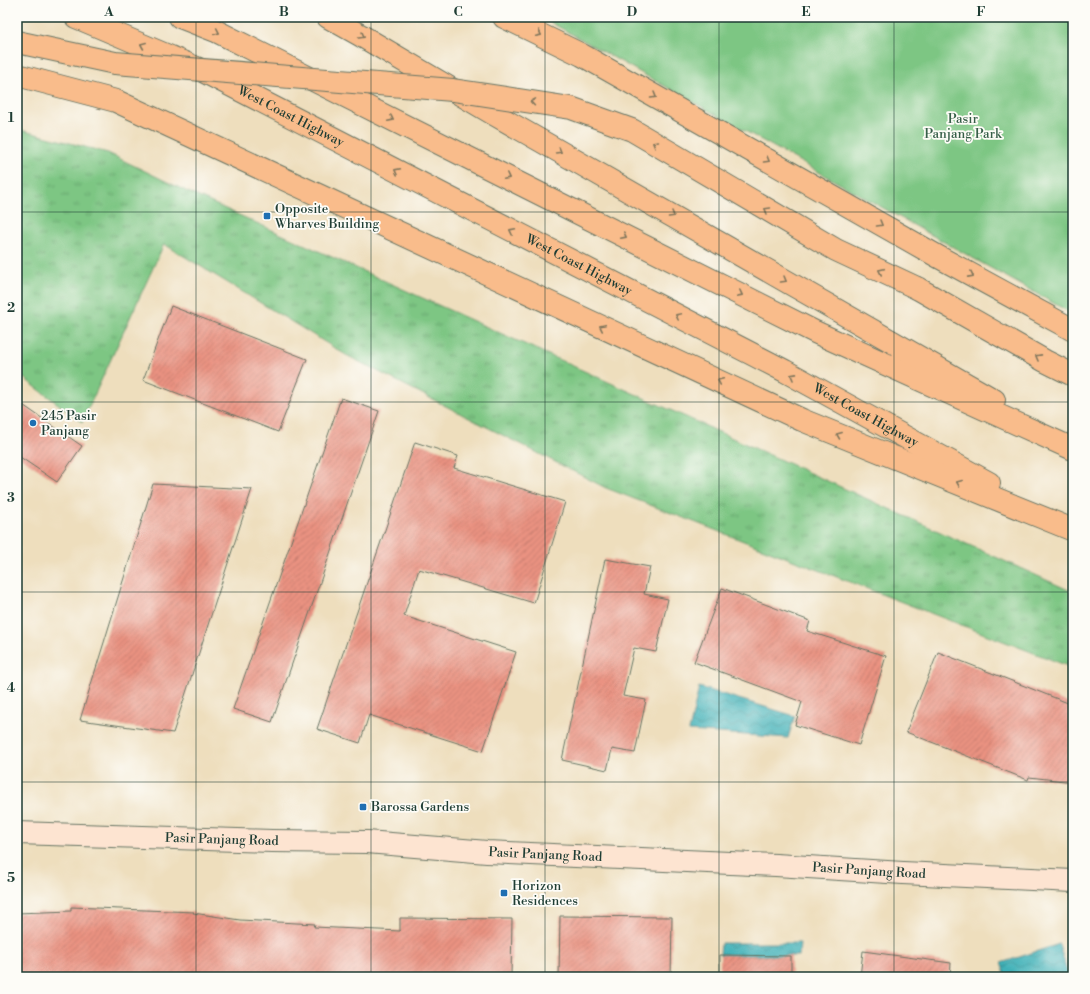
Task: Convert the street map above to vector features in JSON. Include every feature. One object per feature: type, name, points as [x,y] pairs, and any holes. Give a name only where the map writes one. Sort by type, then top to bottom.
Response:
[{"type":"highway","name":"West Coast Highway","points":[[76,17],[199,69],[778,368],[1073,529]]},
{"type":"highway","points":[[180,17],[216,31],[815,332],[1073,449]]},
{"type":"highway","points":[[328,17],[499,117],[1073,444]]},
{"type":"highway","points":[[504,17],[582,55],[937,256],[1073,330]]},
{"type":"highway","points":[[17,42],[115,63],[453,90],[571,108],[632,130],[836,250],[917,288],[1045,361],[1073,375]]},
{"type":"highway","points":[[17,75],[116,101],[802,420],[1073,529]]},
{"type":"main road","name":"Pasir Panjang Road","points":[[17,833],[286,842],[367,842],[487,852],[776,864],[896,873],[1073,881]]},
{"type":"green space","name":"Pasir Panjang Park","points":[[541,17],[1073,17],[1073,314]]},
{"type":"green space","points":[[17,129],[108,153],[188,192],[1073,592],[1073,668],[606,488],[346,355],[164,244],[82,422],[17,373]]},
{"type":"water","points":[[699,687],[795,716],[788,738],[689,731]]},
{"type":"water","points":[[721,943],[800,943],[799,956],[720,955]]},
{"type":"water","points":[[1059,944],[1068,974],[1060,977],[1006,977],[1001,963]]},
{"type":"building","points":[[171,306],[307,359],[278,432],[143,380]]},
{"type":"building","points":[[341,398],[379,411],[272,722],[233,709]]},
{"type":"building","name":"245 Pasir Panjang","points":[[17,401],[82,446],[57,482],[17,455]]},
{"type":"building","points":[[415,442],[458,456],[454,468],[565,502],[534,603],[419,569],[404,616],[516,652],[483,751],[369,715],[360,743],[317,729]]},
{"type":"building","points":[[153,484],[252,489],[173,733],[80,720]]},
{"type":"building","points":[[605,559],[650,567],[644,594],[668,599],[656,652],[634,648],[623,696],[646,700],[635,753],[612,749],[607,770],[562,760]]},
{"type":"building","points":[[722,588],[810,621],[807,631],[886,656],[859,745],[795,725],[802,702],[694,662]]},
{"type":"building","points":[[938,652],[1073,705],[1073,782],[1029,777],[1028,780],[906,732]]},
{"type":"building","points":[[71,907],[194,912],[193,913],[240,920],[315,924],[314,927],[400,931],[400,918],[512,919],[511,977],[17,977],[17,913],[71,911]]},
{"type":"building","points":[[560,916],[672,917],[671,977],[559,977]]},
{"type":"building","points":[[863,951],[951,963],[950,977],[860,977]]},
{"type":"building","points":[[720,955],[791,956],[791,977],[720,977]]},
{"type":"place","name":"Opposite Wharves Building","points":[[267,216]]},
{"type":"place","name":"245 Pasir Panjang","points":[[33,423]]},
{"type":"place","name":"Barossa Gardens","points":[[363,807]]},
{"type":"place","name":"Horizon Residences","points":[[504,893]]}]
